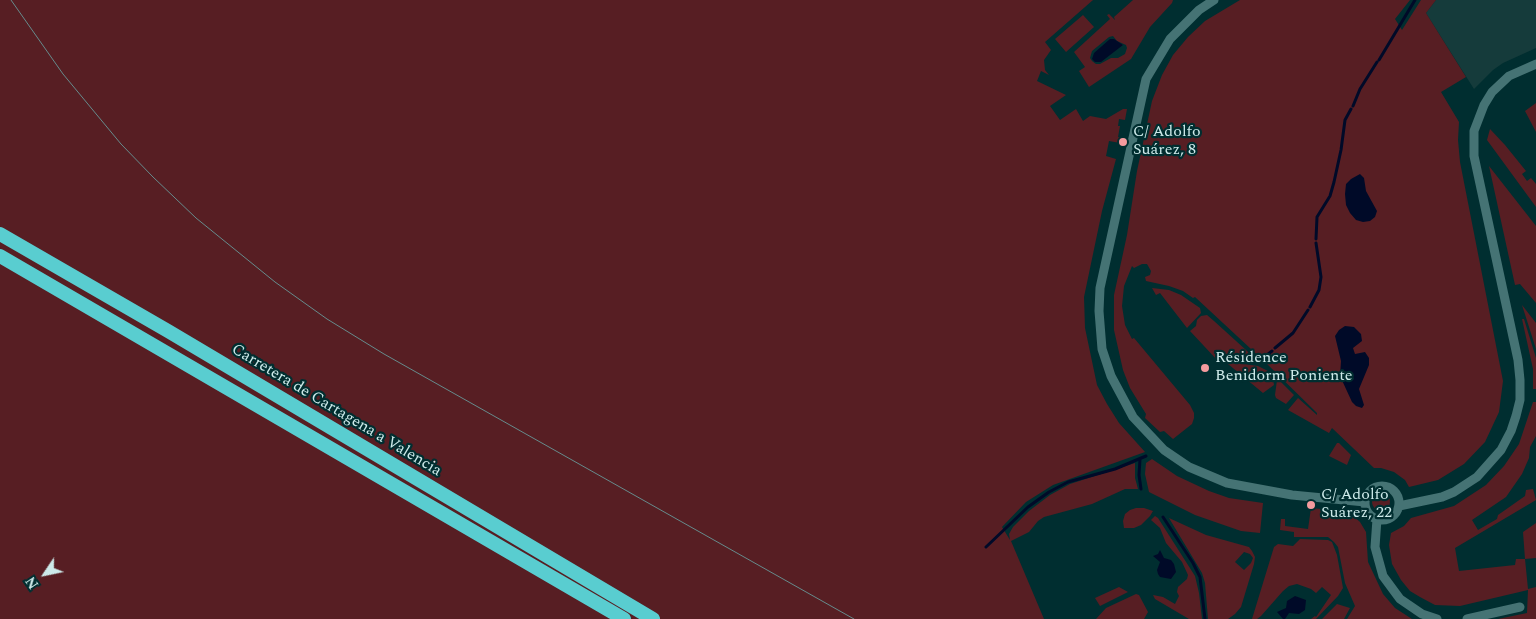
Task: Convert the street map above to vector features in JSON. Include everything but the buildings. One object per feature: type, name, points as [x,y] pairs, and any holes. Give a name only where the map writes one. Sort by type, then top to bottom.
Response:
[{"type":"highway","name":"Carretera de Cartagena a Valencia","points":[[0,234],[653,619]]},
{"type":"highway","name":"Carretera de Cartagena a Valencia","points":[[0,256],[624,619]]},
{"type":"street","points":[[1214,0],[1198,10],[1170,39],[1146,80],[1100,288],[1099,311],[1102,348],[1119,393],[1133,417],[1164,450],[1189,467],[1227,483],[1292,495],[1365,502]]},
{"type":"street","points":[[1399,506],[1442,497],[1454,492],[1477,477],[1501,450],[1516,416],[1520,400],[1518,360],[1474,156],[1474,131],[1492,92],[1510,76],[1536,64]]},
{"type":"street","points":[[1378,486],[1383,486],[1394,490],[1399,500],[1399,506],[1393,516],[1388,519],[1377,519],[1368,513],[1365,502],[1368,492],[1378,486]]},
{"type":"street","points":[[1377,519],[1375,547],[1384,576],[1400,599],[1422,614],[1436,619]]},
{"type":"street","points":[[1468,619],[1520,607]]},
{"type":"shaded area","points":[[0,0],[1093,0],[1045,42],[1051,50],[1044,60],[1045,70],[1049,75],[1041,71],[1037,81],[1066,95],[1050,106],[1060,120],[1076,109],[1083,121],[1090,116],[1106,119],[1123,109],[1127,109],[1125,120],[1119,119],[1118,137],[1122,138],[1120,143],[1109,141],[1106,156],[1116,159],[1102,211],[1084,297],[1085,328],[1097,385],[1119,423],[1145,452],[1053,485],[1026,502],[1002,527],[1010,540],[1009,534],[1013,527],[1029,511],[1050,495],[1070,484],[1135,463],[1135,478],[1138,489],[1125,489],[1092,504],[1044,517],[1029,532],[1011,541],[1044,619],[0,619]]},
{"type":"shaded area","points":[[1133,0],[1173,0],[1150,27],[1131,59],[1089,87],[1079,71],[1085,67],[1074,52],[1110,19],[1107,15],[1109,14],[1115,20],[1114,17]],"holes":[[[1113,36],[1117,41],[1126,45],[1125,54],[1100,64],[1092,61],[1090,58],[1092,51],[1109,37]]]},
{"type":"shaded area","points":[[1240,0],[1410,0],[1395,19],[1402,30],[1421,0],[1436,0],[1426,13],[1466,77],[1441,92],[1459,122],[1460,162],[1503,381],[1499,412],[1485,442],[1464,464],[1438,480],[1409,487],[1405,480],[1394,472],[1374,468],[1332,428],[1329,433],[1288,410],[1298,398],[1317,415],[1265,362],[1195,297],[1193,298],[1183,291],[1169,286],[1146,281],[1145,277],[1150,275],[1151,271],[1147,264],[1134,268],[1132,266],[1124,286],[1122,306],[1125,325],[1132,339],[1134,338],[1190,405],[1194,413],[1192,424],[1173,439],[1164,431],[1160,432],[1145,418],[1146,414],[1130,388],[1123,370],[1114,330],[1114,295],[1152,101],[1162,75],[1173,55],[1188,37],[1205,21]]},
{"type":"shaded area","points":[[1436,0],[1536,0],[1536,48],[1503,63],[1474,89],[1426,13]]},
{"type":"shaded area","points":[[1083,15],[1094,27],[1066,52],[1055,39]]},
{"type":"shaded area","points":[[1110,39],[1114,39],[1123,45],[1101,62],[1095,62],[1092,59],[1094,53]]},
{"type":"shaded area","points":[[1536,103],[1536,132],[1525,111]]},
{"type":"shaded area","points":[[1490,129],[1526,171],[1522,174],[1527,181],[1531,178],[1536,184],[1536,207],[1487,140]]},
{"type":"shaded area","points":[[1489,166],[1536,226],[1536,303],[1520,284],[1515,285]]},
{"type":"shaded area","points":[[1360,174],[1364,178],[1366,191],[1377,211],[1375,217],[1370,221],[1363,222],[1356,220],[1350,213],[1346,205],[1345,194],[1346,184]]},
{"type":"shaded area","points":[[1152,288],[1169,290],[1181,295],[1200,308],[1201,313],[1187,328],[1160,293],[1156,295]]},
{"type":"shaded area","points":[[1522,305],[1536,323],[1536,349]]},
{"type":"shaded area","points":[[1207,315],[1257,360],[1223,357],[1218,361],[1190,331],[1196,326],[1197,320],[1201,316]]},
{"type":"shaded area","points":[[1522,319],[1524,319],[1536,358],[1536,389],[1533,389],[1533,369]]},
{"type":"shaded area","points":[[1345,326],[1354,327],[1361,334],[1362,341],[1353,348],[1355,354],[1365,352],[1369,358],[1369,365],[1359,389],[1364,405],[1362,408],[1352,402],[1340,376],[1341,361],[1335,336]]},
{"type":"shaded area","points":[[1236,363],[1258,366],[1268,371],[1273,378],[1274,385],[1263,393],[1228,364]]},
{"type":"shaded area","points":[[1277,380],[1294,395],[1286,404],[1276,398]]},
{"type":"shaded area","points":[[1533,402],[1536,402],[1536,436],[1530,447],[1529,458],[1522,474],[1506,497],[1472,520],[1478,530],[1497,519],[1498,515],[1525,496],[1526,490],[1533,489],[1536,500],[1455,548],[1459,571],[1515,565],[1516,559],[1525,559],[1528,589],[1536,587],[1536,619],[1498,619],[1527,613],[1528,590],[1460,606],[1435,605],[1410,591],[1401,580],[1392,564],[1389,545],[1391,533],[1404,526],[1411,518],[1454,506],[1486,485],[1504,466],[1519,444]]},
{"type":"shaded area","points":[[1337,443],[1351,455],[1347,465],[1329,456]]},
{"type":"shaded area","points":[[1152,459],[1177,476],[1209,491],[1229,498],[1263,503],[1260,533],[1241,531],[1195,515],[1149,492],[1145,474],[1146,463]]},
{"type":"shaded area","points":[[1377,493],[1385,493],[1390,498],[1388,509],[1377,511],[1372,506],[1372,498]]},
{"type":"shaded area","points":[[1136,508],[1153,511],[1141,525],[1134,528],[1124,528],[1125,514]]},
{"type":"shaded area","points":[[1311,508],[1351,514],[1360,522],[1366,532],[1368,562],[1383,594],[1395,608],[1412,619],[1347,619],[1355,606],[1345,583],[1338,547],[1328,537],[1294,537],[1294,532],[1280,530],[1281,519],[1285,519],[1285,526],[1308,529]]},
{"type":"shaded area","points":[[1155,516],[1195,576],[1202,619],[1189,619],[1155,599],[1153,595],[1163,597],[1175,604],[1179,596],[1177,592],[1178,587],[1187,579],[1188,575],[1182,562],[1166,543],[1160,528],[1151,520]]},
{"type":"shaded area","points":[[1169,518],[1206,535],[1249,547],[1255,557],[1241,607],[1228,619],[1208,619],[1205,583],[1202,573]],"holes":[[[1244,552],[1250,554],[1253,558],[1244,570],[1235,562]]]},
{"type":"shaded area","points":[[1536,523],[1536,558],[1525,559],[1523,532]]},
{"type":"shaded area","points":[[1300,539],[1328,540],[1332,542],[1337,555],[1343,588],[1316,619],[1311,619],[1316,617],[1331,595],[1322,587],[1316,593],[1297,584],[1289,586],[1261,616],[1257,619],[1252,619],[1274,547],[1278,544],[1293,546]]},
{"type":"shaded area","points":[[1160,550],[1164,558],[1171,560],[1174,564],[1176,572],[1171,579],[1160,577],[1158,574],[1157,570],[1160,562],[1153,556],[1158,554]]},
{"type":"shaded area","points":[[1119,587],[1128,592],[1100,606],[1095,598]]},
{"type":"shaded area","points":[[1136,594],[1139,595],[1148,612],[1144,619],[1096,619],[1106,608]]},
{"type":"shaded area","points":[[1295,596],[1306,600],[1305,610],[1299,614],[1289,613],[1283,619],[1277,612],[1286,608],[1287,601]]},
{"type":"shaded area","points":[[1337,604],[1350,608],[1344,619],[1322,619]]},
{"type":"waterway","points":[[1379,60],[1415,0]]},
{"type":"waterway","points":[[1353,106],[1360,89],[1377,62]]},
{"type":"waterway","points":[[1316,239],[1317,217],[1330,196],[1341,150],[1345,120],[1351,109]]},
{"type":"waterway","points":[[1310,307],[1319,290],[1321,277],[1316,243]]},
{"type":"waterway","points":[[1275,348],[1293,333],[1308,310]]},
{"type":"waterway","points":[[1262,359],[1272,351]]},
{"type":"waterway","points":[[986,547],[1028,507],[1049,492],[1068,482],[1115,469],[1146,456]]},
{"type":"waterway","points":[[1140,459],[1139,475],[1141,489]]},
{"type":"waterway","points":[[1163,517],[1200,577],[1205,619]]},
{"type":"tram line","points":[[11,0],[63,74],[121,144],[196,218],[275,282],[327,319],[384,354],[854,619]]},
{"type":"place","name":"C/ Adolfo Suárez, 8","points":[[1123,142]]},
{"type":"place","name":"Résidence Benidorm Poniente","points":[[1205,368]]},
{"type":"place","name":"C/ Adolfo Suárez, 22","points":[[1311,505]]}]
